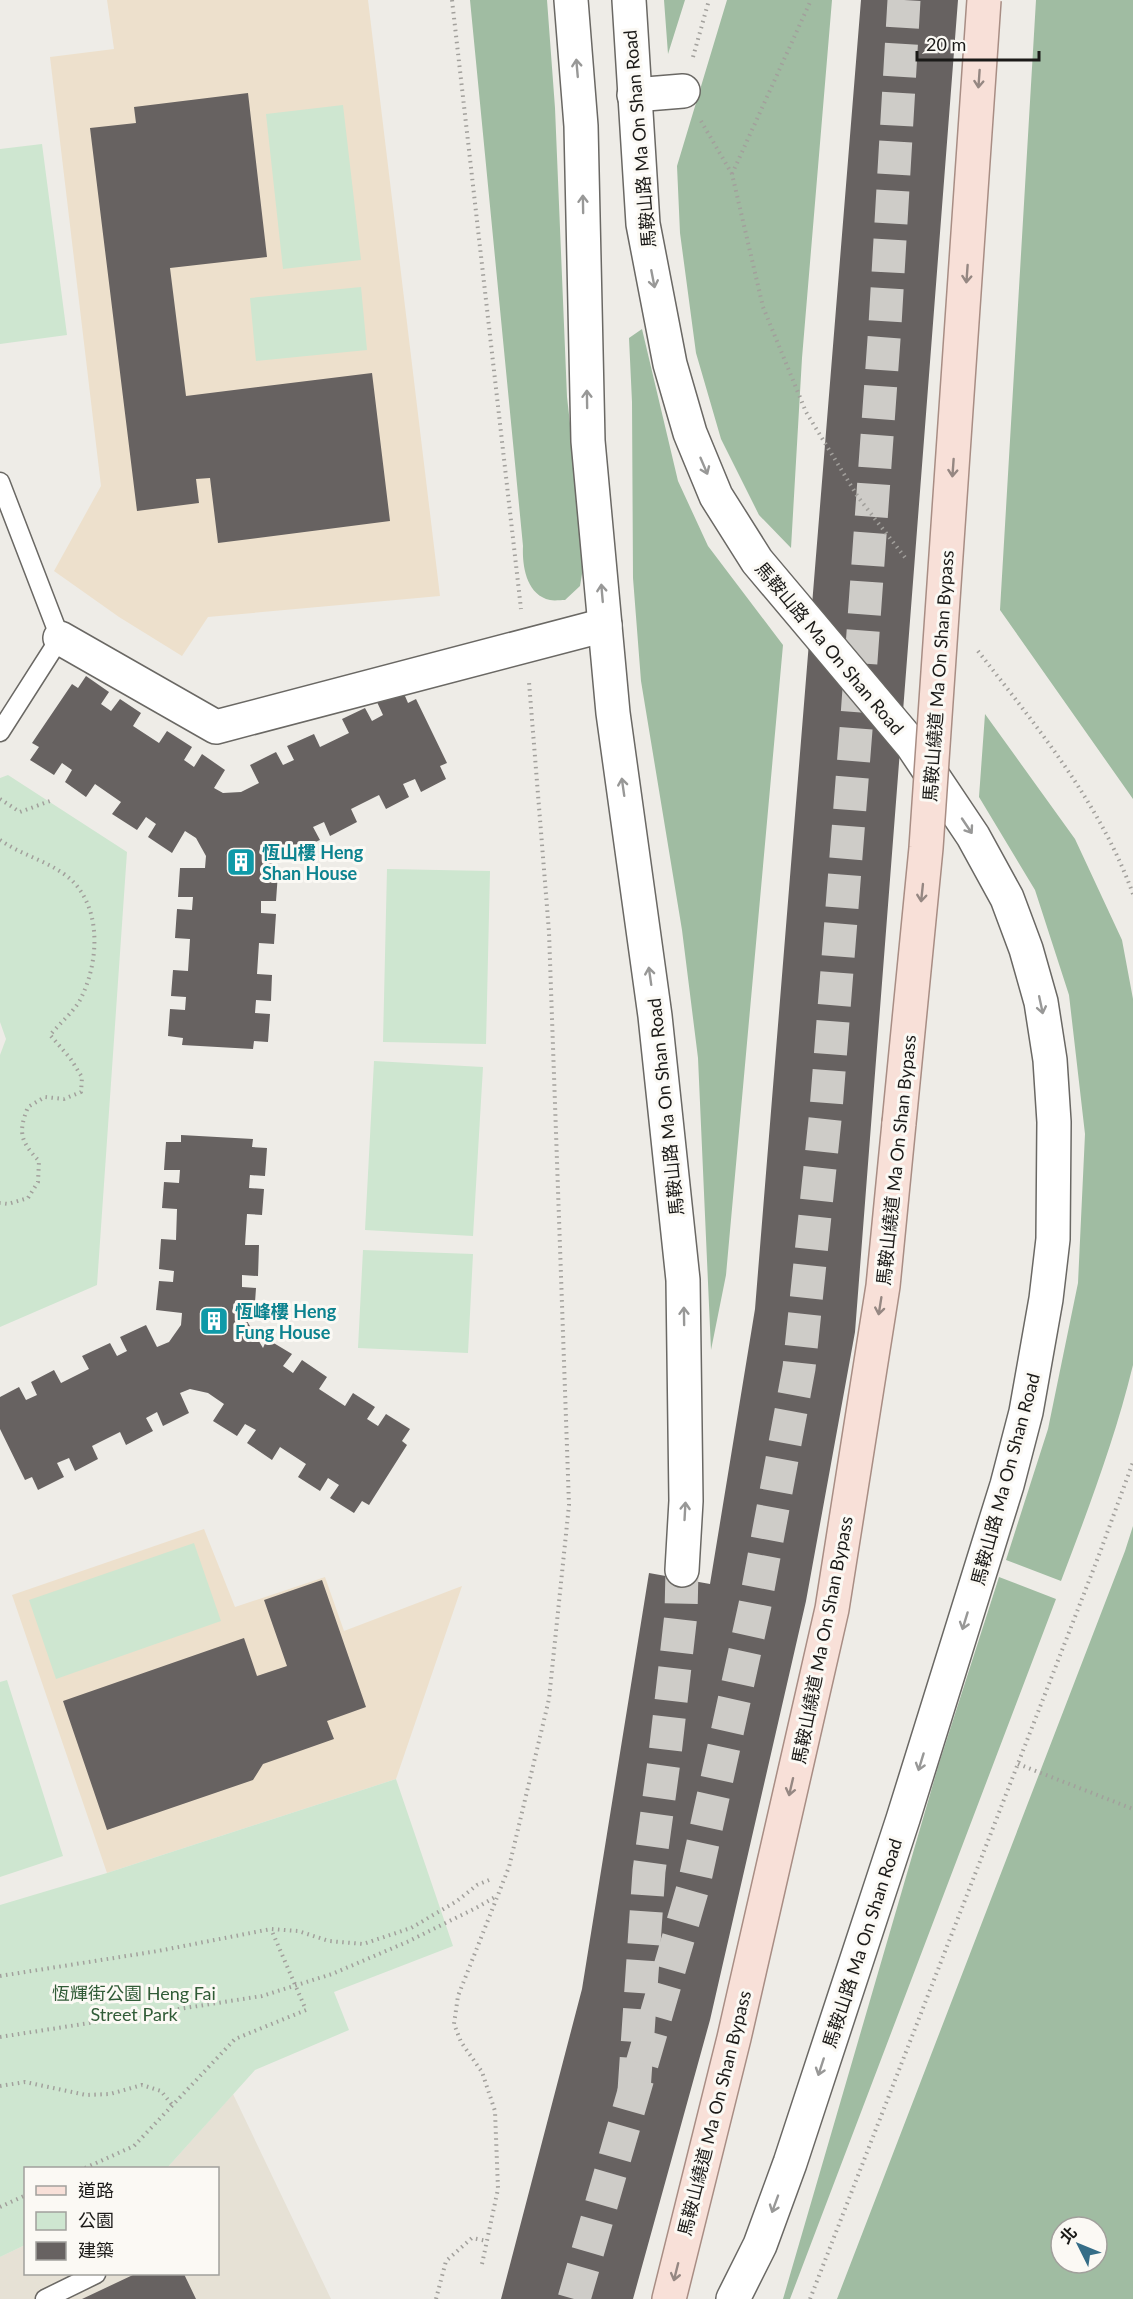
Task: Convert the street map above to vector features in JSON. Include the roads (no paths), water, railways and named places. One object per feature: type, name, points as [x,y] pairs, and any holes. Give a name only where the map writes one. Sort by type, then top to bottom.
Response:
[{"type":"main road","name":"馬鞍山路 Ma On Shan Road","points":[[571,0],[581,126],[588,441],[613,712],[655,1016],[683,1280],[686,1502],[682,1570]]},
{"type":"main road","name":"馬鞍山路 Ma On Shan Road","points":[[629,0],[643,224],[670,364],[690,433],[716,496],[757,561],[912,745],[973,836],[1006,897],[1026,949],[1041,1002],[1050,1060],[1054,1122],[1053,1239],[1045,1309],[1026,1412],[1007,1485],[903,1819],[790,2163],[760,2246],[747,2299]]},
{"type":"main road","name":"馬鞍山繞道 Ma On Shan Bypass","points":[[669,2299],[734,2038],[832,1609],[884,1286],[927,836],[984,0]]},
{"type":"main road","points":[[634,95],[683,91]]},
{"type":"main road","points":[[60,638],[216,727],[605,625]]},
{"type":"main road","name":"馬鞍山路 Ma On Shan Road","points":[[733,2299],[760,2246]]},
{"type":"lane","points":[[0,482],[60,638],[0,732]]},
{"type":"lane","points":[[45,2299],[94,2275]]},
{"type":"tunnel","points":[[574,2299],[694,1884],[755,1605],[799,1368],[826,1110],[857,717],[885,325],[904,0]]},
{"type":"tunnel","points":[[634,2091],[649,1871],[681,1614],[682,1570]]},
{"type":"place","name":"恆山樓 Heng Shan House","points":[[241,862]]},
{"type":"place","name":"恆峰樓 Heng Fung House","points":[[214,1321]]},
{"type":"park label","name":"恆輝街公園 Heng Fai Street Park","points":[[134,2003]]}]
